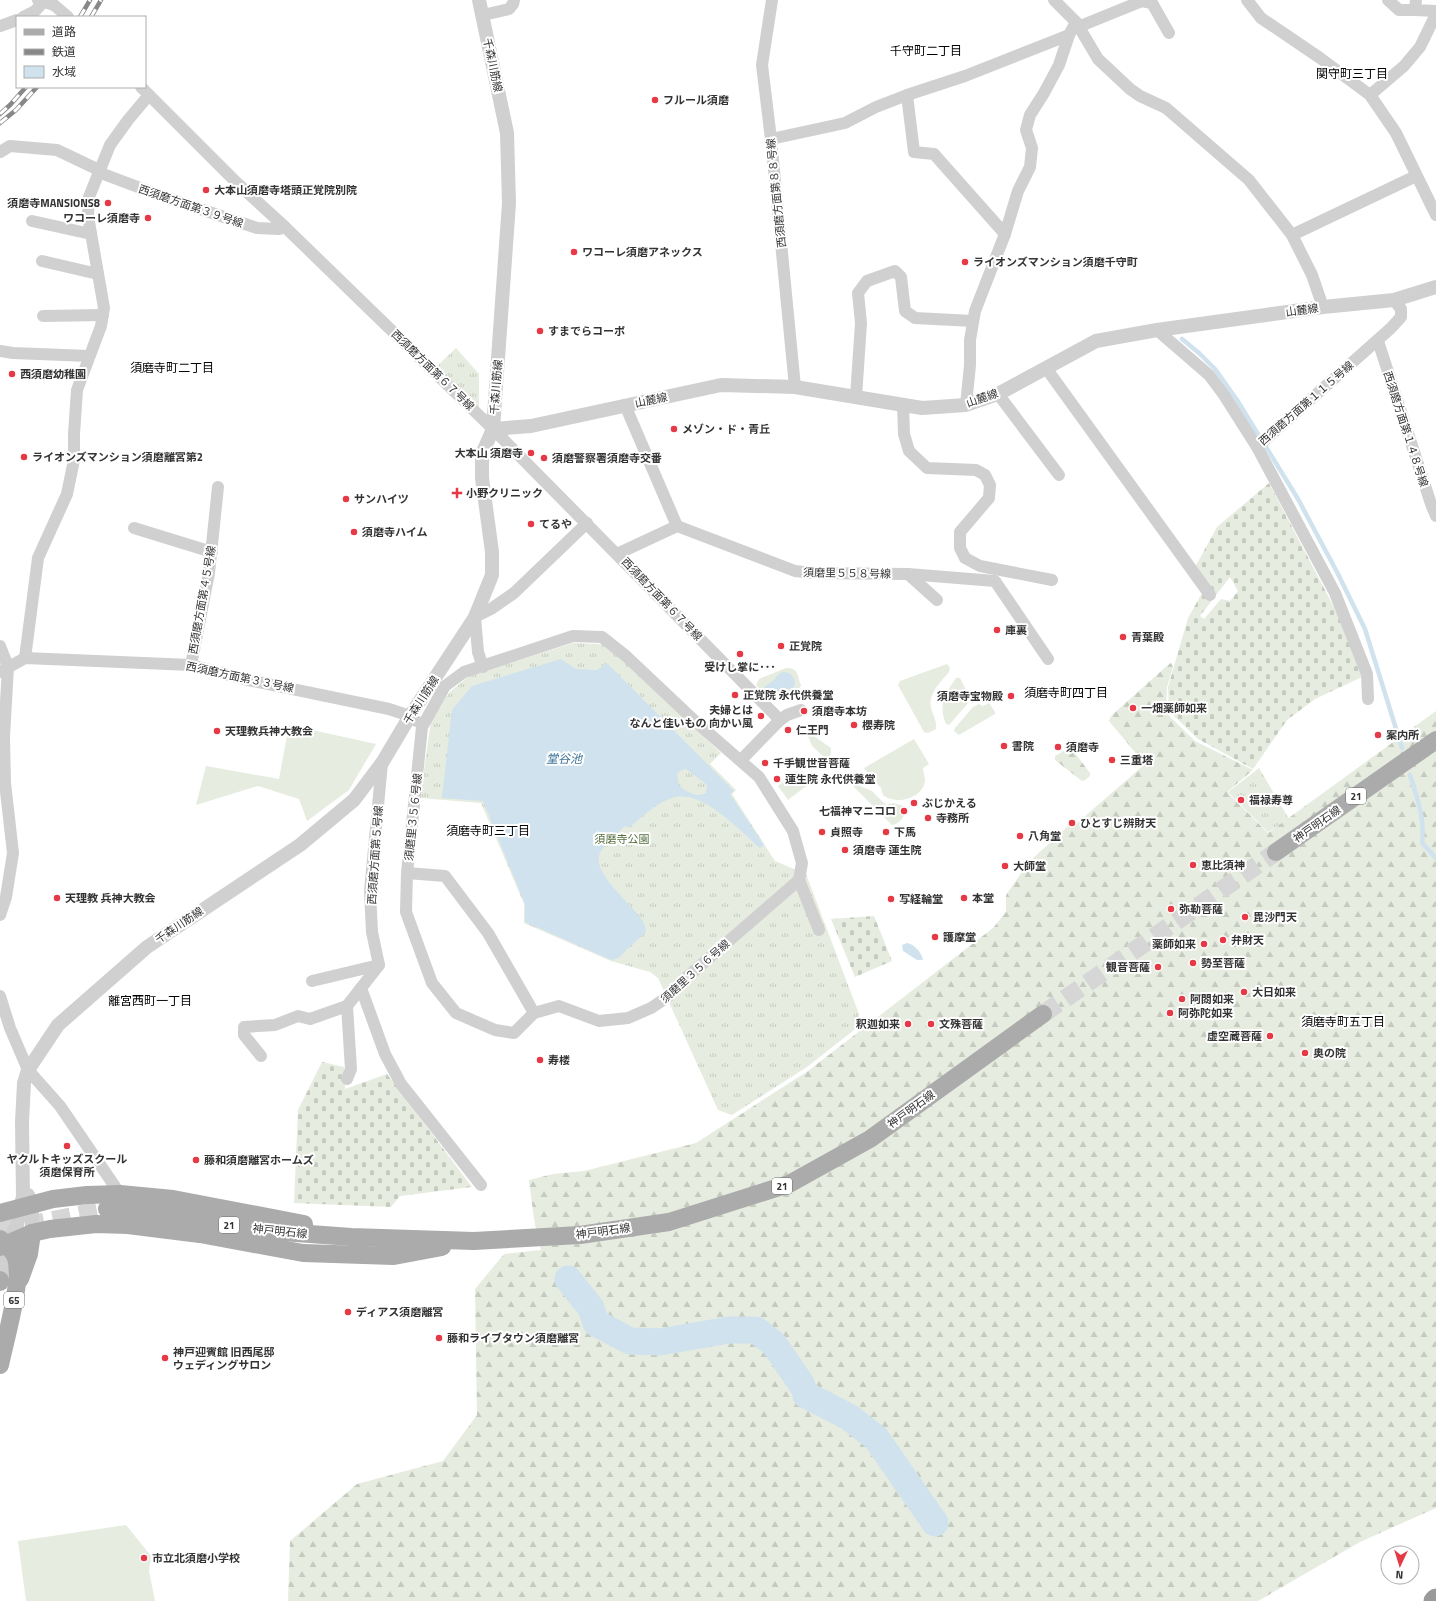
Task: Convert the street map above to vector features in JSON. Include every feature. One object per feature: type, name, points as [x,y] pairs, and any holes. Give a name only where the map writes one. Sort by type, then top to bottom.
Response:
[{"type":"main road","name":"神戸明石線","points":[[1276,852],[1436,740]]},
{"type":"main road","name":"神戸明石線","points":[[107,1209],[178,1216],[269,1231],[351,1238],[474,1241],[580,1235],[669,1222],[789,1184],[870,1139],[1044,1014]]},
{"type":"main road","points":[[0,1213],[53,1199],[120,1194],[173,1199],[326,1228],[351,1238]]},
{"type":"main road","points":[[2,1244],[50,1229],[96,1224],[128,1225],[200,1234],[303,1253],[394,1256],[474,1241]]},
{"type":"main road","points":[[4,1282],[29,1254],[32,1234]]},
{"type":"main road","name":"65","points":[[0,1366],[4,1282],[17,1264],[16,1257],[2,1244]]},
{"type":"street","name":"千森川筋線","points":[[2,1244],[17,1225],[27,1206],[23,1184],[22,1122],[24,1084],[28,1070],[58,1025],[147,947],[300,845],[354,800],[382,763],[410,716],[475,617],[492,575],[492,552],[482,478],[482,454],[493,429],[509,204],[507,133],[479,0]]},
{"type":"street","points":[[483,15],[509,10],[514,0]]},
{"type":"street","name":"西須磨方面第８８号線","points":[[772,0],[762,65],[771,139],[795,387]]},
{"type":"street","points":[[1054,0],[1098,59],[1130,90],[1166,108],[1249,180],[1292,235],[1312,275],[1323,307]]},
{"type":"street","points":[[1247,0],[1261,18],[1320,58],[1370,95],[1396,133],[1436,216]]},
{"type":"street","points":[[1370,95],[1404,66],[1420,47],[1436,17],[1436,13],[1416,5],[1399,10],[1388,0]]},
{"type":"street","points":[[25,16],[35,11],[42,1],[54,5],[67,16]]},
{"type":"street","points":[[771,139],[845,123],[876,107],[965,76],[1074,28],[1142,1],[1152,3],[1169,33]]},
{"type":"street","points":[[0,26],[16,20]]},
{"type":"street","points":[[966,405],[970,365],[970,340],[973,321],[978,303],[1005,234],[1018,191],[1030,167],[1032,148],[1026,130],[1030,115],[1059,65],[1074,28]]},
{"type":"street","points":[[4,670],[25,658],[38,558],[67,494],[74,460],[77,390],[101,326],[103,315],[104,308],[88,216],[89,197],[110,145],[128,120],[145,91]]},
{"type":"street","name":"西須磨方面第６７号線","points":[[145,91],[237,184],[285,227],[493,429],[765,703],[780,720]]},
{"type":"street","points":[[907,95],[914,152],[934,154],[1005,234]]},
{"type":"street","name":"西須磨方面第３９号線","points":[[0,152],[10,146],[51,148],[99,171],[167,198],[257,228],[279,229],[285,227]]},
{"type":"street","points":[[1292,235],[1416,176]]},
{"type":"street","points":[[32,221],[91,234]]},
{"type":"street","points":[[42,261],[98,274]]},
{"type":"street","points":[[856,397],[862,323],[858,293],[867,281],[895,271],[901,277],[905,311],[915,318],[973,321]]},
{"type":"street","name":"山麓線","points":[[493,429],[531,426],[720,385],[795,387],[922,408],[966,405],[998,394],[1096,341],[1157,330],[1323,307],[1394,300],[1436,287]]},
{"type":"street","name":"西須磨方面第１１５号線","points":[[1157,330],[1209,375],[1224,395],[1257,446],[1378,341],[1401,317],[1401,309],[1394,300]]},
{"type":"street","points":[[43,316],[103,315]]},
{"type":"street","name":"西須磨方面第１４８号線","points":[[1378,341],[1436,516]]},
{"type":"street","points":[[0,351],[13,353],[89,356]]},
{"type":"street","points":[[1046,368],[1210,595]]},
{"type":"street","points":[[998,394],[1059,474]]},
{"type":"street","points":[[617,554],[677,526],[625,405]]},
{"type":"street","points":[[903,405],[904,434],[909,451],[927,468],[976,470],[985,474],[990,485],[988,498],[960,532],[960,548],[965,558],[980,566],[1052,580]]},
{"type":"street","points":[[1257,446],[1335,593],[1367,674],[1368,699]]},
{"type":"street","name":"西須磨方面第４５号線","points":[[191,665],[209,573],[218,487]]},
{"type":"street","points":[[483,667],[478,652],[475,617],[491,609],[514,593],[587,523]]},
{"type":"street","name":"須磨里５５８号線","points":[[677,526],[796,571],[812,573],[908,574],[995,581],[1048,659]]},
{"type":"street","points":[[134,528],[212,552]]},
{"type":"street","points":[[908,574],[937,600]]},
{"type":"street","points":[[410,716],[422,728],[445,686],[464,672],[483,667],[573,636],[602,637],[626,656],[692,718],[759,776],[793,831],[802,863],[799,880],[819,930]]},
{"type":"street","points":[[0,646],[4,670],[5,775],[13,853],[6,897],[0,915]]},
{"type":"street","name":"西須磨方面第３３号線","points":[[25,658],[191,665],[248,680],[390,709],[410,716]]},
{"type":"street","points":[[741,760],[780,720],[787,715],[801,710]]},
{"type":"street","name":"須磨里３５６号線","points":[[422,728],[408,873],[406,912],[432,983],[456,1013],[495,1030],[514,1033],[534,1013],[559,1006],[599,1021],[628,1018],[651,1008],[670,996],[686,978],[799,880]]},
{"type":"street","name":"西須磨方面第５号線","points":[[379,965],[372,932],[370,891],[382,763]]},
{"type":"street","points":[[408,873],[445,876],[488,933],[534,1013]]},
{"type":"street","points":[[312,981],[379,965]]},
{"type":"street","points":[[261,1056],[244,1036],[244,1027],[275,1025],[298,1016],[310,1019],[347,1006],[379,965]]},
{"type":"street","points":[[361,988],[385,1054],[401,1084],[480,1185]]},
{"type":"street","points":[[0,996],[10,1028],[28,1070],[60,1106],[120,1194]]},
{"type":"street","points":[[347,1006],[351,1069],[347,1079]]},
{"type":"street","points":[[27,1206],[32,1234]]},
{"type":"green space","points":[[456,348],[479,374],[479,412],[434,369]]},
{"type":"green space","points":[[1269,483],[1337,613],[1362,677],[1315,699],[1287,720],[1253,769],[1198,739],[1169,711],[1168,687],[1188,618],[1206,586],[1194,569],[1217,527]],"holes":[[[1230,577],[1238,591],[1230,601],[1221,599],[1204,619],[1200,616]]]},
{"type":"green space","name":"須磨寺公園","points":[[573,643],[601,644],[621,658],[721,753],[710,764],[736,790],[732,794],[775,861],[806,874],[859,1014],[859,1026],[807,1067],[732,1115],[718,1110],[658,978],[650,972],[611,961],[524,923],[524,904],[481,803],[420,798],[431,721],[437,708],[451,691],[469,676]]},
{"type":"green space","points":[[1171,663],[1173,667],[1167,687],[1166,713],[1195,741],[1253,770],[1227,792],[1268,833],[1436,711],[1436,1508],[1360,1542],[1258,1601],[288,1601],[290,1541],[357,1484],[443,1461],[477,1415],[475,1289],[504,1254],[541,1250],[534,1219],[529,1180],[553,1174],[584,1171],[696,1143],[808,1071],[993,928],[1006,912],[1006,895],[1029,862],[1068,826],[1071,828],[1076,824],[1144,765],[1144,763],[1109,721],[1111,716]]},
{"type":"green space","points":[[947,664],[950,668],[949,672],[938,685],[932,695],[931,700],[936,729],[928,733],[924,732],[898,685],[900,681]]},
{"type":"green space","points":[[786,668],[793,669],[797,673],[801,685],[799,690],[775,701],[768,700],[756,685],[759,679]]},
{"type":"green space","points":[[956,678],[960,678],[970,698],[969,702],[949,725],[946,724],[943,705],[946,695]]},
{"type":"green space","points":[[989,703],[995,714],[959,735],[954,731],[973,707],[979,704],[983,706]]},
{"type":"green space","points":[[289,725],[376,744],[349,790],[307,821],[299,799],[258,786],[196,805],[206,766],[279,779]]},
{"type":"green space","points":[[811,734],[831,748],[831,754],[829,757],[824,757],[812,746],[808,736]]},
{"type":"green space","points":[[914,739],[929,764],[923,768],[925,781],[923,787],[914,796],[908,798],[895,800],[888,798],[883,795],[881,788],[864,768]]},
{"type":"green space","points":[[1069,748],[1072,749],[1090,773],[1090,776],[1085,780],[1082,781],[1055,760],[1055,756]]},
{"type":"green space","points":[[1259,768],[1289,819],[1268,832],[1228,792]]},
{"type":"green space","points":[[796,771],[809,784],[788,800],[778,786]]},
{"type":"green space","points":[[855,784],[872,791],[886,805],[893,803],[904,806],[906,812],[899,822],[892,825],[854,787]]},
{"type":"green space","points":[[874,916],[892,961],[855,977],[831,919]]},
{"type":"green space","points":[[322,1062],[344,1067],[345,1089],[387,1074],[472,1187],[400,1196],[391,1207],[294,1203],[298,1110]]},
{"type":"green space","points":[[126,1525],[151,1556],[149,1571],[155,1601],[26,1601],[18,1541]]},
{"type":"water","name":"堂谷池","points":[[561,659],[576,669],[597,670],[607,663],[734,791],[730,794],[764,845],[760,848],[732,823],[709,806],[697,800],[686,796],[668,799],[645,814],[629,828],[625,826],[608,842],[600,853],[599,861],[601,870],[614,888],[643,921],[646,932],[618,958],[611,960],[525,922],[525,904],[483,801],[442,798],[452,710],[472,686]],"holes":[[[686,769],[706,784],[706,793],[699,795],[692,794],[679,785],[677,774],[681,770]]]},
{"type":"water","points":[[783,672],[789,673],[793,677],[795,682],[793,688],[781,690],[769,696],[759,707],[751,697]]},
{"type":"water","points":[[907,943],[917,949],[923,960],[917,960],[903,951],[902,945]]},
{"type":"waterway","points":[[1182,339],[1215,369],[1237,400],[1298,499],[1365,629],[1402,748]]},
{"type":"waterway","points":[[1410,775],[1418,800],[1421,816],[1423,834],[1422,843],[1436,858]]},
{"type":"waterway","points":[[568,1279],[591,1308],[596,1323],[630,1341],[660,1342],[729,1330],[756,1330],[774,1344],[802,1385]]},
{"type":"waterway","points":[[806,1395],[849,1417],[876,1438],[935,1523]]},
{"type":"tunnel","points":[[1043,1014],[1276,852]]},
{"type":"tunnel","points":[[0,1231],[107,1209]]},
{"type":"railway","points":[[81,16],[90,0]]},
{"type":"railway","points":[[92,16],[101,0]]},
{"type":"railway","points":[[0,114],[25,88]]},
{"type":"railway","points":[[0,123],[16,110],[36,88]]},
{"type":"place","name":"フルール須磨","points":[[655,100]]},
{"type":"place","name":"大本山須磨寺塔頭正覚院別院","points":[[206,190]]},
{"type":"place","name":"須磨寺MANSIONS8","points":[[108,203]]},
{"type":"place","name":"ワコーレ須磨寺","points":[[148,218]]},
{"type":"place","name":"ワコーレ須磨アネックス","points":[[574,252]]},
{"type":"place","name":"ライオンズマンション須磨千守町","points":[[965,262]]},
{"type":"place","name":"すまでらコーポ","points":[[540,331]]},
{"type":"place","name":"西須磨幼稚園","points":[[12,374]]},
{"type":"place","name":"メゾン・ド・青丘","points":[[674,429]]},
{"type":"place","name":"大本山 須磨寺","points":[[531,453]]},
{"type":"place","name":"ライオンズマンション須磨離宮第2","points":[[24,457]]},
{"type":"place","name":"須磨警察署須磨寺交番","points":[[544,458]]},
{"type":"place","name":"小野クリニック","points":[[457,493]]},
{"type":"place","name":"サンハイツ","points":[[346,499]]},
{"type":"place","name":"てるや","points":[[531,524]]},
{"type":"place","name":"須磨寺ハイム","points":[[354,532]]},
{"type":"place","name":"庫裏","points":[[997,630]]},
{"type":"place","name":"青葉殿","points":[[1123,637]]},
{"type":"place","name":"正覚院","points":[[781,646]]},
{"type":"place","name":"受けし掌に･･･","points":[[740,654]]},
{"type":"place","name":"正覚院 永代供養堂","points":[[735,695]]},
{"type":"place","name":"須磨寺宝物殿","points":[[1011,696]]},
{"type":"place","name":"一畑薬師如来","points":[[1133,708]]},
{"type":"place","name":"須磨寺本坊","points":[[804,711]]},
{"type":"place","name":"夫婦とは なんと佳いもの 向かい風","points":[[761,716]]},
{"type":"place","name":"櫻寿院","points":[[854,725]]},
{"type":"place","name":"仁王門","points":[[788,730]]},
{"type":"place","name":"天理教兵神大教会","points":[[217,731]]},
{"type":"place","name":"案内所","points":[[1378,735]]},
{"type":"place","name":"書院","points":[[1004,746]]},
{"type":"place","name":"須磨寺","points":[[1058,747]]},
{"type":"place","name":"三重塔","points":[[1112,760]]},
{"type":"place","name":"千手観世音菩薩","points":[[765,763]]},
{"type":"place","name":"蓮生院 永代供養堂","points":[[777,779]]},
{"type":"place","name":"福禄寿尊","points":[[1241,800]]},
{"type":"place","name":"ぶじかえる","points":[[914,803]]},
{"type":"place","name":"七福神マニコロ","points":[[904,811]]},
{"type":"place","name":"寺務所","points":[[928,818]]},
{"type":"place","name":"ひとすじ辨財天","points":[[1072,823]]},
{"type":"place","name":"貞照寺","points":[[822,832]]},
{"type":"place","name":"下馬","points":[[886,832]]},
{"type":"place","name":"八角堂","points":[[1020,836]]},
{"type":"place","name":"須磨寺 蓮生院","points":[[845,850]]},
{"type":"place","name":"恵比須神","points":[[1193,865]]},
{"type":"place","name":"大師堂","points":[[1005,866]]},
{"type":"place","name":"天理教 兵神大教会","points":[[57,898]]},
{"type":"place","name":"本堂","points":[[964,898]]},
{"type":"place","name":"写経輪堂","points":[[891,899]]},
{"type":"place","name":"弥勒菩薩","points":[[1171,909]]},
{"type":"place","name":"毘沙門天","points":[[1245,917]]},
{"type":"place","name":"護摩堂","points":[[935,937]]},
{"type":"place","name":"弁財天","points":[[1223,940]]},
{"type":"place","name":"薬師如来","points":[[1204,944]]},
{"type":"place","name":"勢至菩薩","points":[[1193,963]]},
{"type":"place","name":"観音菩薩","points":[[1158,967]]},
{"type":"place","name":"大日如来","points":[[1244,992]]},
{"type":"place","name":"阿閦如来","points":[[1182,999]]},
{"type":"place","name":"阿弥陀如来","points":[[1170,1013]]},
{"type":"place","name":"釈迦如来","points":[[908,1024]]},
{"type":"place","name":"文殊菩薩","points":[[931,1024]]},
{"type":"place","name":"虚空蔵菩薩","points":[[1270,1036]]},
{"type":"place","name":"奥の院","points":[[1305,1053]]},
{"type":"place","name":"寿楼","points":[[540,1060]]},
{"type":"place","name":"ヤクルトキッズスクール 須磨保育所","points":[[67,1146]]},
{"type":"place","name":"藤和須磨離宮ホームズ","points":[[196,1160]]},
{"type":"place","name":"ディアス須磨離宮","points":[[348,1312]]},
{"type":"place","name":"藤和ライブタウン須磨離宮","points":[[439,1338]]},
{"type":"place","name":"神戸迎賓館 旧西尾邸 ウェディングサロン","points":[[165,1358]]},
{"type":"place","name":"市立北須磨小学校","points":[[144,1558]]},
{"type":"district","name":"千守町二丁目","points":[[926,51]]},
{"type":"district","name":"関守町三丁目","points":[[1352,74]]},
{"type":"district","name":"須磨寺町二丁目","points":[[172,368]]},
{"type":"district","name":"須磨寺町四丁目","points":[[1066,693]]},
{"type":"district","name":"須磨寺町三丁目","points":[[488,831]]},
{"type":"district","name":"離宮西町一丁目","points":[[150,1001]]},
{"type":"district","name":"須磨寺町五丁目","points":[[1343,1022]]}]
